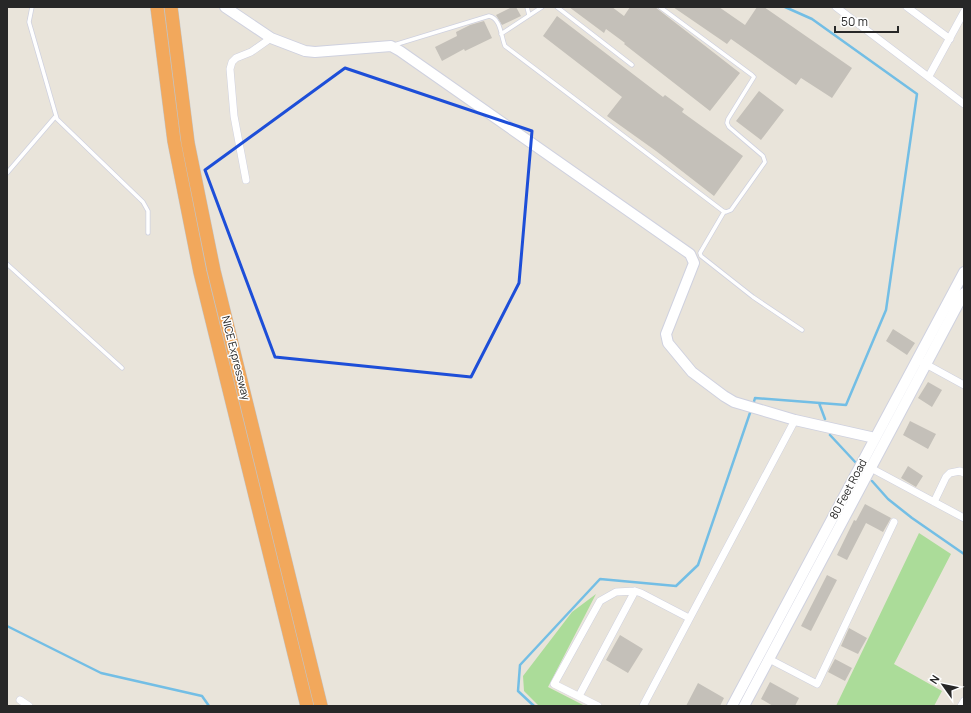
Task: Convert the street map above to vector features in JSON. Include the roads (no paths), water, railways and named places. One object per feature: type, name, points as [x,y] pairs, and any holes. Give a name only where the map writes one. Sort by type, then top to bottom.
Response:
[{"type":"highway","name":"NICE Expressway","points":[[158,7],[174,141],[200,272],[307,706]]},
{"type":"highway","name":"NICE Expressway","points":[[171,7],[188,143],[214,271],[321,706]]},
{"type":"main road","points":[[225,7],[271,38],[309,52],[391,46],[400,50],[690,254],[694,263],[666,334],[667,341],[695,374],[724,396],[747,406],[795,420],[875,438]]},
{"type":"main road","name":"80 Feet Road","points":[[732,706],[866,466],[922,361],[964,272]]},
{"type":"main road","name":"80 Feet Road","points":[[744,706],[866,466],[875,438],[964,293]]},
{"type":"street","points":[[836,7],[964,104]]},
{"type":"street","points":[[907,7],[950,39]]},
{"type":"street","points":[[929,76],[964,12]]},
{"type":"street","points":[[246,180],[234,116],[230,69],[232,62],[236,58],[251,52],[271,38]]},
{"type":"street","points":[[922,361],[964,385]]},
{"type":"street","points":[[643,706],[795,420]]},
{"type":"street","points":[[866,466],[964,518]]},
{"type":"street","points":[[934,502],[946,477],[950,473],[960,471],[964,473]]},
{"type":"street","points":[[769,659],[817,684],[894,522]]},
{"type":"street","points":[[598,706],[554,684],[600,601],[616,592],[634,591],[643,594],[689,618]]},
{"type":"street","points":[[579,696],[634,591]]},
{"type":"street","points":[[20,700],[29,706]]},
{"type":"street","points":[[961,706],[964,701]]},
{"type":"lane","points":[[32,7],[29,22],[55,117],[143,202],[148,211],[148,233]]},
{"type":"lane","points":[[527,7],[529,15]]},
{"type":"lane","points":[[501,34],[542,7]]},
{"type":"lane","points":[[556,7],[632,65]]},
{"type":"lane","points":[[660,7],[754,77],[727,123],[729,127],[763,156],[765,162],[731,210],[724,212],[700,253],[701,256],[753,297],[802,330]]},
{"type":"lane","points":[[391,46],[492,16],[496,19],[505,46],[724,212]]},
{"type":"lane","points":[[7,173],[55,117]]},
{"type":"lane","points":[[7,264],[122,368]]},
{"type":"waterway","points":[[753,405],[755,398],[846,405],[886,310],[917,94],[812,19],[785,7]]},
{"type":"waterway","points":[[819,403],[825,419]]},
{"type":"waterway","points":[[534,706],[518,691],[520,665],[600,579],[676,586],[698,565],[751,410]]},
{"type":"waterway","points":[[830,435],[857,464]]},
{"type":"waterway","points":[[872,481],[888,499],[912,518],[964,554]]},
{"type":"waterway","points":[[7,626],[101,673],[202,696],[209,706]]}]
